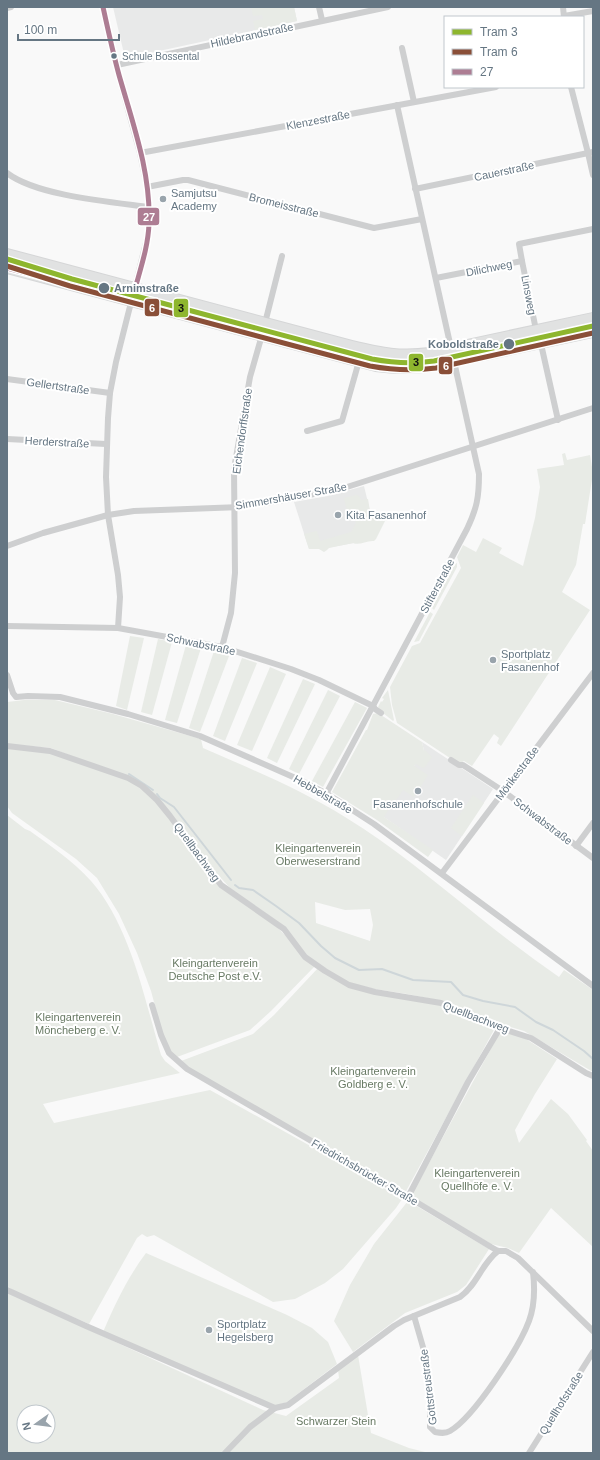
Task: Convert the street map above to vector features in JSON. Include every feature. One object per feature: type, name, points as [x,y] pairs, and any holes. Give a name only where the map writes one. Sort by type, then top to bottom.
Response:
[{"type":"main road","points":[[7,254],[352,346],[396,355],[430,353],[593,318]]},
{"type":"main road","points":[[7,268],[359,361],[397,369],[416,369],[593,332]]},
{"type":"street","points":[[7,8],[11,7]]},
{"type":"street","points":[[103,7],[140,153],[147,187],[149,207],[148,236],[116,362],[110,393],[106,444],[108,515],[120,590],[118,628]]},
{"type":"street","points":[[319,7],[322,20]]},
{"type":"street","name":"Hildebrandstraße","points":[[117,65],[388,7]]},
{"type":"street","points":[[569,16],[593,11]]},
{"type":"street","points":[[402,48],[414,102]]},
{"type":"street","name":"Klenzestraße","points":[[140,153],[491,88]]},
{"type":"street","points":[[571,88],[591,152],[593,176]]},
{"type":"street","points":[[397,105],[436,278],[453,362]]},
{"type":"street","name":"Cauerstraße","points":[[415,189],[591,152]]},
{"type":"street","points":[[7,173],[21,182],[52,191],[149,207]]},
{"type":"street","name":"Bromeisstraße","points":[[147,187],[188,180],[374,228],[422,218]]},
{"type":"street","name":"Dilichweg","points":[[436,278],[522,261],[519,244],[593,229]]},
{"type":"street","points":[[265,323],[282,256]]},
{"type":"street","name":"Linsweg","points":[[522,261],[536,330]]},
{"type":"street","name":"Eichendorffstraße","points":[[222,647],[231,613],[235,574],[236,507],[234,469],[250,377],[262,335]]},
{"type":"street","points":[[541,344],[558,420]]},
{"type":"street","points":[[307,431],[342,421],[359,361]]},
{"type":"street","name":"Stifterstraße","points":[[326,794],[475,512],[479,495],[479,474],[453,362]]},
{"type":"street","name":"Gellertstraße","points":[[7,379],[110,393]]},
{"type":"street","name":"Simmershäuser Straße","points":[[7,546],[43,533],[108,515],[134,511],[236,507],[290,499],[347,487],[593,408]]},
{"type":"street","name":"Herderstraße","points":[[7,440],[106,444]]},
{"type":"street","name":"Schwabstraße","points":[[7,626],[118,628],[222,647],[291,669],[319,680],[373,706],[381,713]]},
{"type":"street","name":"Mörikestraße","points":[[442,873],[593,672]]},
{"type":"street","name":"Hebbelstraße","points":[[7,675],[13,693],[16,697],[60,697],[128,714],[189,732],[276,769],[326,794],[374,824],[593,986]]},
{"type":"street","name":"Quellbachweg","points":[[7,746],[50,751],[128,778],[142,786],[157,800],[170,816],[221,885],[284,929],[305,957],[349,985],[375,992],[441,1003],[500,1028],[531,1038],[593,1076]]},
{"type":"street","name":"Schwabstraße","points":[[451,760],[459,765],[463,765],[503,791],[593,858]]},
{"type":"street","points":[[576,846],[593,824]]},
{"type":"street","name":"Friedrichsbrücker Straße","points":[[152,1005],[161,1035],[169,1053],[187,1069],[498,1251],[506,1251],[518,1258],[593,1331]]},
{"type":"street","points":[[408,1197],[468,1082],[500,1028]]},
{"type":"street","points":[[225,1453],[250,1427],[273,1410],[288,1405],[394,1326],[460,1297],[467,1292],[472,1287],[492,1255],[498,1251]]},
{"type":"street","name":"Gottstreustraße","points":[[414,1316],[427,1361],[430,1386],[430,1426],[435,1432],[438,1433],[449,1432],[478,1403],[518,1343],[527,1326],[532,1310],[534,1292],[533,1272]]},
{"type":"street","points":[[7,1290],[273,1410]]},
{"type":"street","name":"Quellhofstraße","points":[[529,1453],[593,1352]]},
{"type":"shaded area","points":[[113,7],[294,7],[297,21],[125,58]]},
{"type":"shaded area","name":"Kita Fasanenhof","points":[[364,486],[370,511],[386,519],[354,543],[321,549],[309,549],[294,502],[328,496]]},
{"type":"shaded area","name":"Fasanenhofschule","points":[[422,742],[493,789],[446,860],[381,815],[424,751]]},
{"type":"green space","points":[[251,7],[294,7],[297,21],[255,30],[253,21],[263,19],[262,15],[253,16]]},
{"type":"green space","name":"Sportplatz Fasanenhof","points":[[565,453],[567,460],[590,455],[593,473],[585,524],[583,524],[576,565],[562,592],[590,610],[501,746],[497,743],[499,738],[494,734],[472,766],[464,761],[459,764],[397,723],[392,705],[390,687],[412,646],[420,643],[461,568],[457,557],[463,545],[476,552],[483,538],[502,548],[499,553],[523,566],[535,518],[540,487],[537,469],[564,465],[562,454]]},
{"type":"green space","points":[[357,495],[361,500],[368,499],[370,511],[386,519],[376,539],[374,541],[358,544],[353,543],[329,548],[324,552],[319,549],[309,549],[304,534],[317,531],[320,541],[351,532],[356,523],[352,510],[347,511],[344,498]]},
{"type":"green space","points":[[457,563],[457,567],[434,610],[432,608],[455,564]]},
{"type":"green space","points":[[430,612],[433,614],[419,641],[414,642]]},
{"type":"green space","points":[[130,636],[144,638],[127,710],[116,706]]},
{"type":"green space","points":[[158,639],[172,642],[152,715],[141,712]]},
{"type":"green space","points":[[186,645],[201,648],[177,723],[165,720]]},
{"type":"green space","points":[[214,651],[229,656],[200,732],[189,728]]},
{"type":"green space","points":[[242,658],[257,663],[225,741],[213,736]]},
{"type":"green space","points":[[270,667],[286,674],[252,751],[237,745]]},
{"type":"green space","points":[[303,679],[315,684],[277,763],[267,758]]},
{"type":"green space","points":[[328,690],[340,696],[299,774],[289,769]]},
{"type":"green space","points":[[388,690],[394,720],[393,721],[378,707]]},
{"type":"green space","name":"Kleingartenverein Oberweserstrand","points":[[24,700],[55,700],[113,714],[201,739],[203,748],[293,788],[363,828],[397,852],[499,933],[559,977],[564,970],[593,990],[593,1072],[524,1031],[442,1001],[349,983],[323,967],[306,955],[284,926],[230,888],[141,783],[51,748],[7,744],[7,702]],"holes":[[[315,902],[345,910],[370,909],[373,925],[370,941],[316,923]]]},
{"type":"green space","points":[[355,702],[367,708],[323,787],[312,781]]},
{"type":"green space","points":[[378,713],[422,742],[424,751],[425,750],[432,757],[423,768],[416,764],[414,766],[428,775],[414,797],[403,790],[397,799],[388,804],[390,807],[384,817],[433,850],[428,857],[377,820],[332,792],[367,730],[373,714]]},
{"type":"green space","name":"Kleingartenverein Deutsche Post e.V.","points":[[7,747],[52,753],[124,777],[144,790],[162,809],[221,888],[276,926],[315,966],[250,1030],[177,1057],[170,1052],[163,1035],[151,991],[137,953],[119,914],[97,878],[76,859],[12,813],[7,806]]},
{"type":"green space","points":[[473,795],[484,803],[462,836],[451,828]]},
{"type":"green space","name":"Kleingartenverein Möncheberg e. V.","points":[[7,815],[70,861],[91,881],[105,899],[116,919],[135,964],[161,1055],[165,1061],[180,1073],[43,1104],[54,1123],[210,1090],[402,1199],[396,1208],[343,1269],[325,1283],[295,1299],[273,1302],[154,1235],[147,1237],[142,1234],[137,1238],[89,1324],[18,1293],[7,1286]]},
{"type":"green space","name":"Kleingartenverein Goldberg e. V.","points":[[318,968],[349,986],[440,1005],[495,1028],[405,1193],[188,1068],[181,1061],[253,1034],[274,1015]]},
{"type":"green space","points":[[500,1032],[526,1039],[557,1059],[515,1130],[519,1143],[551,1099],[568,1114],[587,1140],[586,1141],[593,1151],[593,1247],[551,1208],[519,1253],[508,1248],[491,1244],[411,1196]]},
{"type":"green space","name":"Kleingartenverein Quellhöfe e. V.","points":[[408,1201],[489,1249],[466,1285],[457,1292],[405,1313],[353,1352],[334,1321],[350,1285],[374,1244]]},
{"type":"green space","name":"Sportplatz Hegelsberg","points":[[146,1253],[287,1315],[312,1328],[328,1342],[337,1364],[287,1402],[275,1406],[103,1332],[122,1291]]},
{"type":"green space","name":"Schwarzer Stein","points":[[7,1292],[263,1410],[286,1416],[339,1378],[338,1370],[358,1355],[371,1433],[409,1448],[429,1453],[7,1453]]},
{"type":"waterway","points":[[129,774],[153,790]]},
{"type":"waterway","points":[[157,794],[160,798],[174,807],[231,880]]},
{"type":"waterway","points":[[235,885],[239,888],[253,890],[299,923],[335,958],[359,970],[382,969],[413,980],[451,982],[463,995],[483,1001],[515,1007],[536,1022],[553,1030],[593,1059]]},
{"type":"tram line","name":"3","points":[[7,259],[72,279],[372,359],[403,363],[434,361],[593,326]]},
{"type":"tram line","name":"6","points":[[7,266],[70,286],[370,366],[403,370],[436,368],[593,333]]},
{"type":"transit line","name":"27","points":[[7,268],[132,301],[145,253],[149,224],[149,205],[140,149],[117,67],[103,7]]},
{"type":"place","name":"Schule Bossental","points":[[114,56]]},
{"type":"place","name":"Samjutsu Academy","points":[[163,199]]},
{"type":"place","name":"Arnimstraße","points":[[104,288]]},
{"type":"place","name":"Koboldstraße","points":[[509,344]]},
{"type":"place","name":"Kita Fasanenhof","points":[[338,515]]},
{"type":"place","name":"Sportplatz Fasanenhof","points":[[493,660]]},
{"type":"place","name":"Fasanenhofschule","points":[[418,791]]},
{"type":"place","name":"Sportplatz Hegelsberg","points":[[209,1330]]}]
